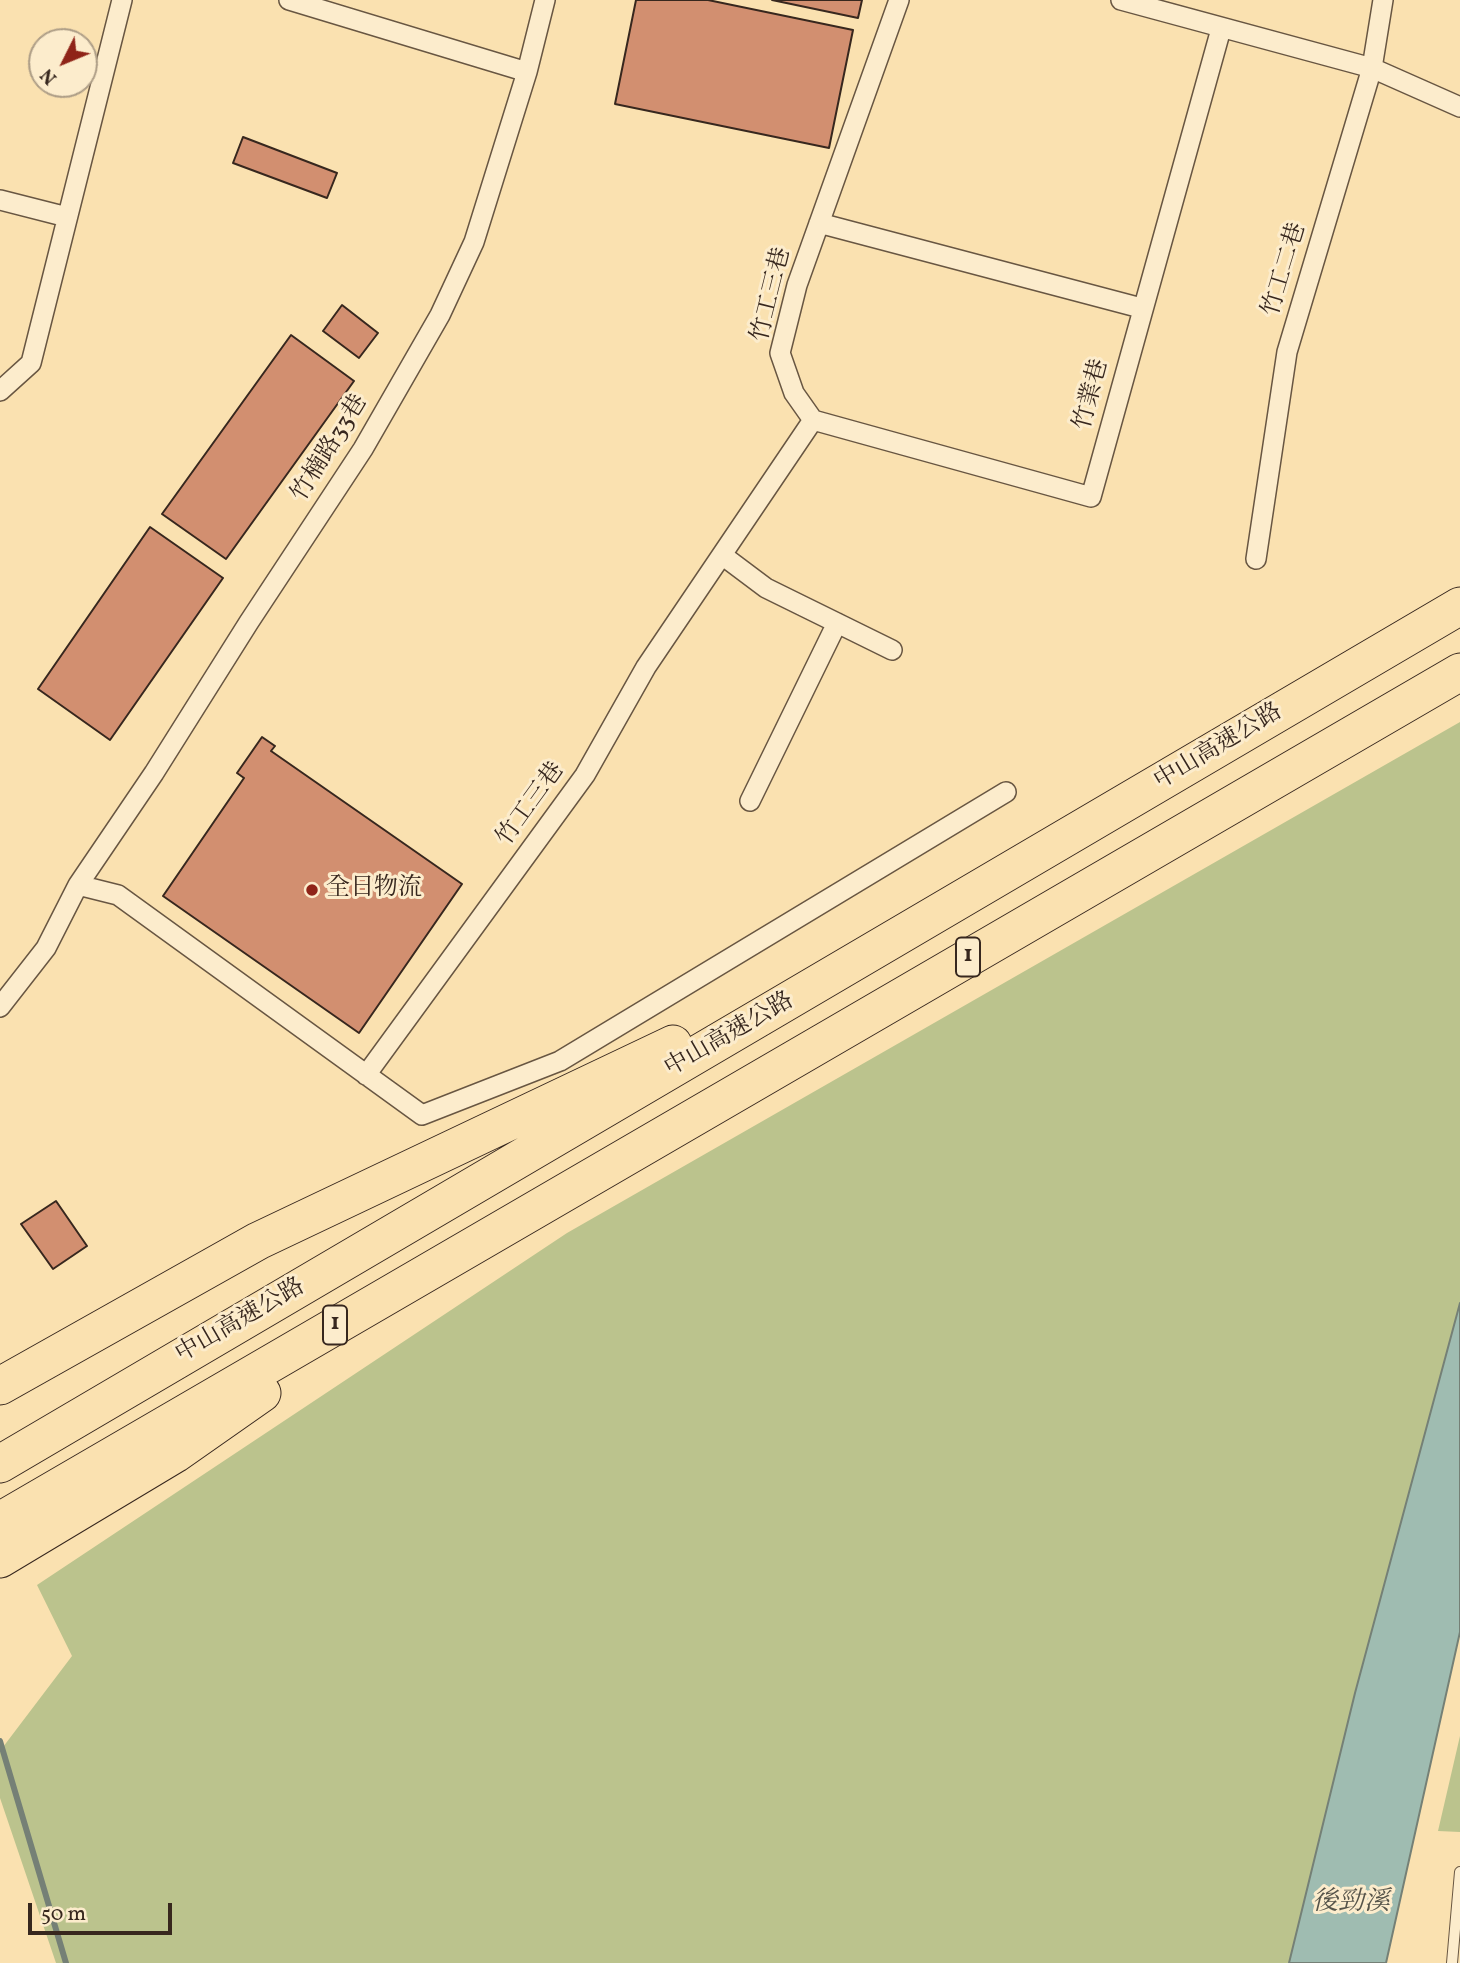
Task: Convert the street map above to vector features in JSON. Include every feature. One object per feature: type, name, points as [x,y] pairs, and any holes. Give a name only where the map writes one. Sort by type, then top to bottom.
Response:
[{"type":"highway","name":"中山高速公路","points":[[0,1464],[1460,606]]},
{"type":"highway","name":"中山高速公路","points":[[0,1521],[1460,672]]},
{"type":"highway","points":[[0,1386],[159,1300],[258,1241],[935,916]]},
{"type":"highway","points":[[0,1559],[175,1454],[477,1242]]},
{"type":"highway","points":[[0,1411],[159,1300]]},
{"type":"street","points":[[0,391],[31,363],[122,0]]},
{"type":"street","points":[[289,0],[527,72]]},
{"type":"street","name":"竹楠路33巷","points":[[0,1007],[46,948],[78,885],[154,773],[363,449],[440,315],[474,242],[527,72],[545,0]]},
{"type":"street","name":"竹工三巷","points":[[366,1075],[584,775],[646,667],[813,420],[794,393],[780,352],[797,285],[899,0]]},
{"type":"street","points":[[1121,0],[1372,68],[1460,107]]},
{"type":"street","name":"竹工二巷","points":[[1256,559],[1287,352],[1372,68],[1382,0]]},
{"type":"street","name":"竹業巷","points":[[813,420],[1091,497],[1141,307],[1222,29]]},
{"type":"street","points":[[0,200],[68,217]]},
{"type":"street","name":"竹工三巷","points":[[819,223],[1141,307]]},
{"type":"street","points":[[722,555],[766,588],[892,650]]},
{"type":"street","points":[[750,800],[837,623]]},
{"type":"street","points":[[78,885],[118,895],[165,926],[422,1115],[560,1061],[1006,792]]},
{"type":"lane","points":[[1452,1963],[1460,1872]]},
{"type":"green space","points":[[1460,722],[1460,1303],[1355,1693],[1289,1963],[56,1963],[0,1798],[0,1751],[72,1656],[37,1585],[567,1233]]},
{"type":"green space","points":[[1460,1736],[1460,1832],[1438,1831]]},
{"type":"water","name":"後勁溪","points":[[1460,1303],[1460,1632],[1386,1963],[1289,1963],[1355,1693]]},
{"type":"building","points":[[636,0],[708,0],[853,30],[829,148],[615,104]]},
{"type":"building","points":[[772,0],[862,0],[858,18]]},
{"type":"building","points":[[243,137],[337,173],[327,198],[233,163]]},
{"type":"building","points":[[342,305],[378,333],[359,358],[323,331]]},
{"type":"building","points":[[291,335],[354,381],[226,559],[162,514]]},
{"type":"building","points":[[150,527],[223,578],[110,740],[38,689]]},
{"type":"building","name":"全日物流","points":[[262,737],[275,746],[271,751],[462,884],[359,1033],[163,896],[244,778],[237,773]]},
{"type":"building","points":[[56,1201],[87,1246],[53,1269],[21,1224]]},
{"type":"waterway","points":[[0,1741],[66,1963]]},
{"type":"place","name":"全日物流","points":[[312,890]]}]
